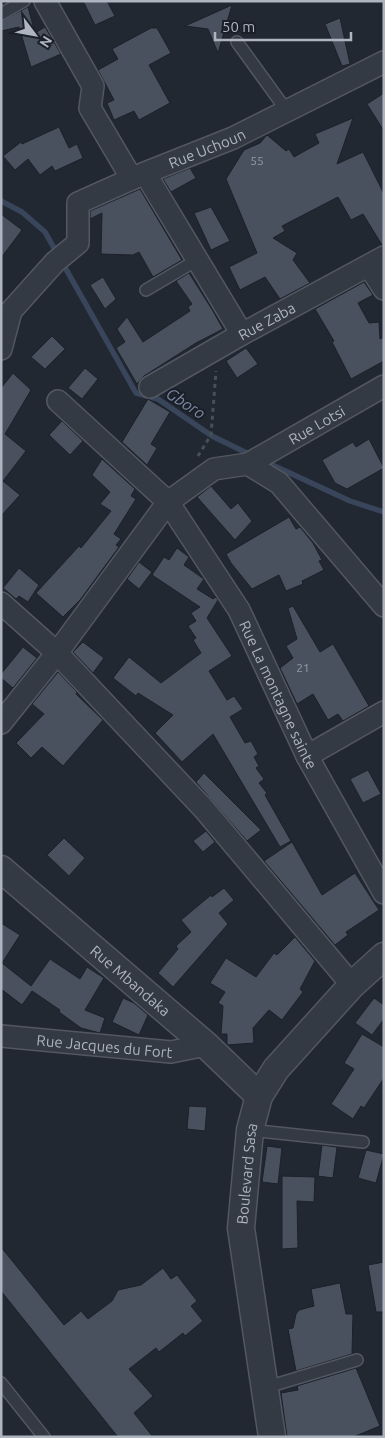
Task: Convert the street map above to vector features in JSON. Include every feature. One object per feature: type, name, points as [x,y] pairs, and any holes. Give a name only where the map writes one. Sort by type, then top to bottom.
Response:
[{"type":"street","points":[[45,1],[93,86],[90,108],[197,260],[242,334]]},
{"type":"street","name":"Rue Uchoun","points":[[1,349],[10,310],[60,258],[78,243],[78,203],[138,176],[232,138],[384,62]]},
{"type":"street","points":[[376,262],[384,289]]},
{"type":"street","name":"Rue Zaba","points":[[150,387],[218,347],[376,262]]},
{"type":"street","name":"Rue Lotsi","points":[[248,464],[384,386]]},
{"type":"street","name":"Rue La montagne sainte","points":[[58,401],[168,502],[240,610],[308,756],[384,893]]},
{"type":"street","points":[[1,723],[57,653],[168,502],[214,469],[248,464],[279,484],[384,606]]},
{"type":"street","points":[[1,603],[57,653],[204,809],[352,985]]},
{"type":"street","points":[[308,756],[384,712]]},
{"type":"street","name":"Rue Mbandaka","points":[[1,869],[206,1045],[259,1096]]},
{"type":"street","name":"Boulevard Sasa","points":[[272,1437],[241,1228],[250,1130],[259,1096],[276,1069],[352,985],[384,956]]},
{"type":"street","name":"Rue Jacques du Fort","points":[[1,1036],[171,1052],[206,1045]]},
{"type":"lane","points":[[1,14],[24,1]]},
{"type":"lane","points":[[237,42],[287,111]]},
{"type":"lane","points":[[146,290],[197,260]]},
{"type":"lane","points":[[250,1130],[363,1142]]},
{"type":"lane","points":[[264,1388],[357,1360]]},
{"type":"lane","points":[[1,1382],[44,1437]]},
{"type":"path","points":[[195,460],[211,435],[218,347]]},
{"type":"building","points":[[83,1],[107,1],[115,16],[95,25]]},
{"type":"building","points":[[232,5],[218,53],[208,29],[185,26]]},
{"type":"building","points":[[28,7],[35,33],[45,27],[61,54],[31,67],[19,27],[1,31],[1,21]]},
{"type":"building","points":[[340,18],[350,64],[342,66],[325,24]]},
{"type":"building","points":[[151,28],[157,28],[171,53],[149,65],[170,103],[139,120],[134,111],[114,120],[107,103],[114,100],[98,70],[118,59],[112,49]]},
{"type":"building","points":[[384,93],[384,131],[367,104]]},
{"type":"building","points":[[353,118],[337,164],[363,152],[384,194],[384,245],[382,245],[363,214],[351,220],[338,197],[282,226],[285,231],[273,238],[297,253],[293,260],[310,283],[280,299],[265,277],[240,290],[229,267],[257,253],[226,179],[244,150],[260,143],[267,135],[286,151],[289,149],[294,157],[319,143],[315,134]]},
{"type":"building","points":[[59,127],[69,148],[77,144],[83,158],[55,171],[52,166],[40,175],[28,159],[15,170],[3,156],[21,142],[22,144]]},
{"type":"building","points":[[190,168],[196,178],[171,192],[163,179]]},
{"type":"building","points":[[140,189],[182,260],[153,277],[139,252],[133,255],[101,254],[102,213],[90,219],[90,211]]},
{"type":"building","points":[[211,207],[230,241],[211,250],[194,213]]},
{"type":"building","points":[[1,214],[22,230],[1,258]]},
{"type":"building","points":[[189,273],[223,329],[196,343],[144,376],[137,384],[116,348],[125,342],[117,329],[127,317],[143,342],[190,311],[188,307],[192,304],[176,281]]},
{"type":"building","points":[[103,277],[116,299],[105,309],[90,285]]},
{"type":"building","points":[[364,282],[373,295],[358,303],[369,323],[379,322],[380,339],[384,337],[384,361],[351,379],[332,342],[334,341],[315,309]]},
{"type":"building","points":[[52,336],[65,349],[45,369],[31,357]]},
{"type":"building","points":[[246,348],[258,364],[237,378],[226,361]]},
{"type":"building","points":[[85,368],[98,379],[82,399],[68,388]]},
{"type":"building","points":[[13,373],[31,390],[5,434],[26,451],[3,481],[20,495],[1,516],[1,388]]},
{"type":"building","points":[[148,399],[170,412],[151,444],[157,448],[147,465],[122,442]]},
{"type":"building","points":[[62,421],[83,441],[70,455],[49,435]]},
{"type":"building","points":[[369,439],[384,468],[347,489],[335,483],[322,460],[353,442],[356,447]]},
{"type":"building","points":[[102,459],[135,489],[131,496],[136,499],[114,534],[121,539],[116,545],[119,547],[80,600],[63,617],[36,593],[79,546],[81,548],[111,511],[100,504],[110,492],[92,475]]},
{"type":"building","points":[[211,486],[231,509],[238,503],[252,521],[235,540],[197,497]]},
{"type":"building","points":[[289,517],[296,529],[300,527],[313,543],[322,560],[319,561],[324,570],[302,581],[303,584],[286,591],[279,575],[252,589],[226,554]]},
{"type":"building","points":[[177,548],[189,557],[184,565],[204,579],[197,589],[213,599],[216,597],[218,600],[207,618],[232,656],[209,671],[227,700],[234,696],[243,709],[230,717],[245,743],[251,741],[258,754],[254,757],[259,766],[256,768],[264,779],[259,783],[267,793],[265,795],[291,841],[280,847],[213,734],[182,762],[155,733],[173,715],[138,693],[136,696],[113,678],[129,657],[161,683],[201,653],[193,640],[196,638],[188,626],[196,621],[191,613],[200,607],[152,575],[164,557],[169,560]]},
{"type":"building","points":[[139,562],[152,572],[139,589],[127,579]]},
{"type":"building","points":[[19,568],[39,585],[28,602],[19,596],[16,599],[3,588]]},
{"type":"building","points":[[293,606],[320,652],[333,644],[369,706],[343,721],[338,714],[328,720],[313,694],[297,704],[280,668],[293,658],[286,646],[297,639],[288,608]]},
{"type":"building","points":[[83,642],[104,658],[93,673],[73,652]]},
{"type":"building","points":[[23,647],[37,658],[13,688],[1,678],[1,674]]},
{"type":"building","points":[[58,672],[77,692],[76,694],[103,720],[63,766],[42,747],[31,758],[16,743],[44,714],[32,704]]},
{"type":"building","points":[[368,770],[381,794],[363,803],[350,779]]},
{"type":"building","points":[[204,773],[261,830],[247,841],[196,782]]},
{"type":"building","points":[[206,831],[215,842],[203,852],[193,841]]},
{"type":"building","points":[[64,838],[85,858],[69,876],[47,855]]},
{"type":"building","points":[[292,842],[322,895],[355,873],[379,910],[346,932],[348,935],[335,945],[264,861]]},
{"type":"building","points":[[224,888],[234,900],[219,913],[228,924],[173,987],[158,973],[178,949],[176,946],[191,932],[181,920],[211,895],[212,897]]},
{"type":"building","points":[[1,923],[20,935],[2,963],[31,986],[50,959],[80,979],[87,967],[104,978],[85,1010],[105,1018],[100,1033],[81,1028],[59,1012],[60,1010],[32,991],[22,1005],[1,989]]},
{"type":"building","points":[[295,937],[315,961],[300,989],[303,992],[282,1020],[269,1010],[253,1028],[254,1043],[227,1045],[227,1034],[221,1034],[223,1006],[218,1003],[225,992],[210,983],[226,958],[256,977],[274,953],[277,955]]},
{"type":"building","points":[[123,998],[134,1003],[148,1015],[139,1035],[112,1022]]},
{"type":"building","points":[[374,998],[384,1005],[384,1019],[372,1035],[355,1023]]},
{"type":"building","points":[[362,1034],[384,1047],[384,1078],[364,1108],[361,1106],[353,1119],[331,1104],[354,1069],[344,1063]]},
{"type":"building","points":[[189,1106],[207,1107],[205,1131],[187,1129]]},
{"type":"building","points":[[322,1145],[337,1147],[333,1178],[318,1176]]},
{"type":"building","points":[[267,1146],[282,1148],[278,1184],[262,1182]]},
{"type":"building","points":[[366,1150],[384,1154],[376,1183],[358,1178]]},
{"type":"building","points":[[282,1176],[315,1177],[314,1202],[297,1201],[298,1248],[282,1249]]},
{"type":"building","points":[[1,1247],[64,1325],[81,1311],[88,1319],[112,1301],[118,1290],[141,1285],[163,1268],[171,1279],[177,1275],[197,1301],[191,1306],[203,1321],[185,1336],[183,1333],[159,1352],[156,1348],[129,1369],[153,1396],[134,1413],[153,1437],[118,1437],[1,1291]]},
{"type":"building","points":[[384,1262],[384,1312],[376,1312],[368,1265]]},
{"type":"building","points":[[340,1283],[346,1314],[353,1314],[352,1354],[296,1371],[288,1329],[293,1328],[296,1314],[299,1310],[314,1306],[311,1289]]},
{"type":"building","points":[[356,1368],[380,1426],[353,1437],[287,1437],[281,1393],[298,1390],[297,1386]]},
{"type":"waterway","name":"Gboro","points":[[1,201],[22,212],[45,232],[136,393],[158,399],[212,436],[253,456]]},
{"type":"waterway","name":"Gboro","points":[[264,461],[350,501],[384,512]]}]
